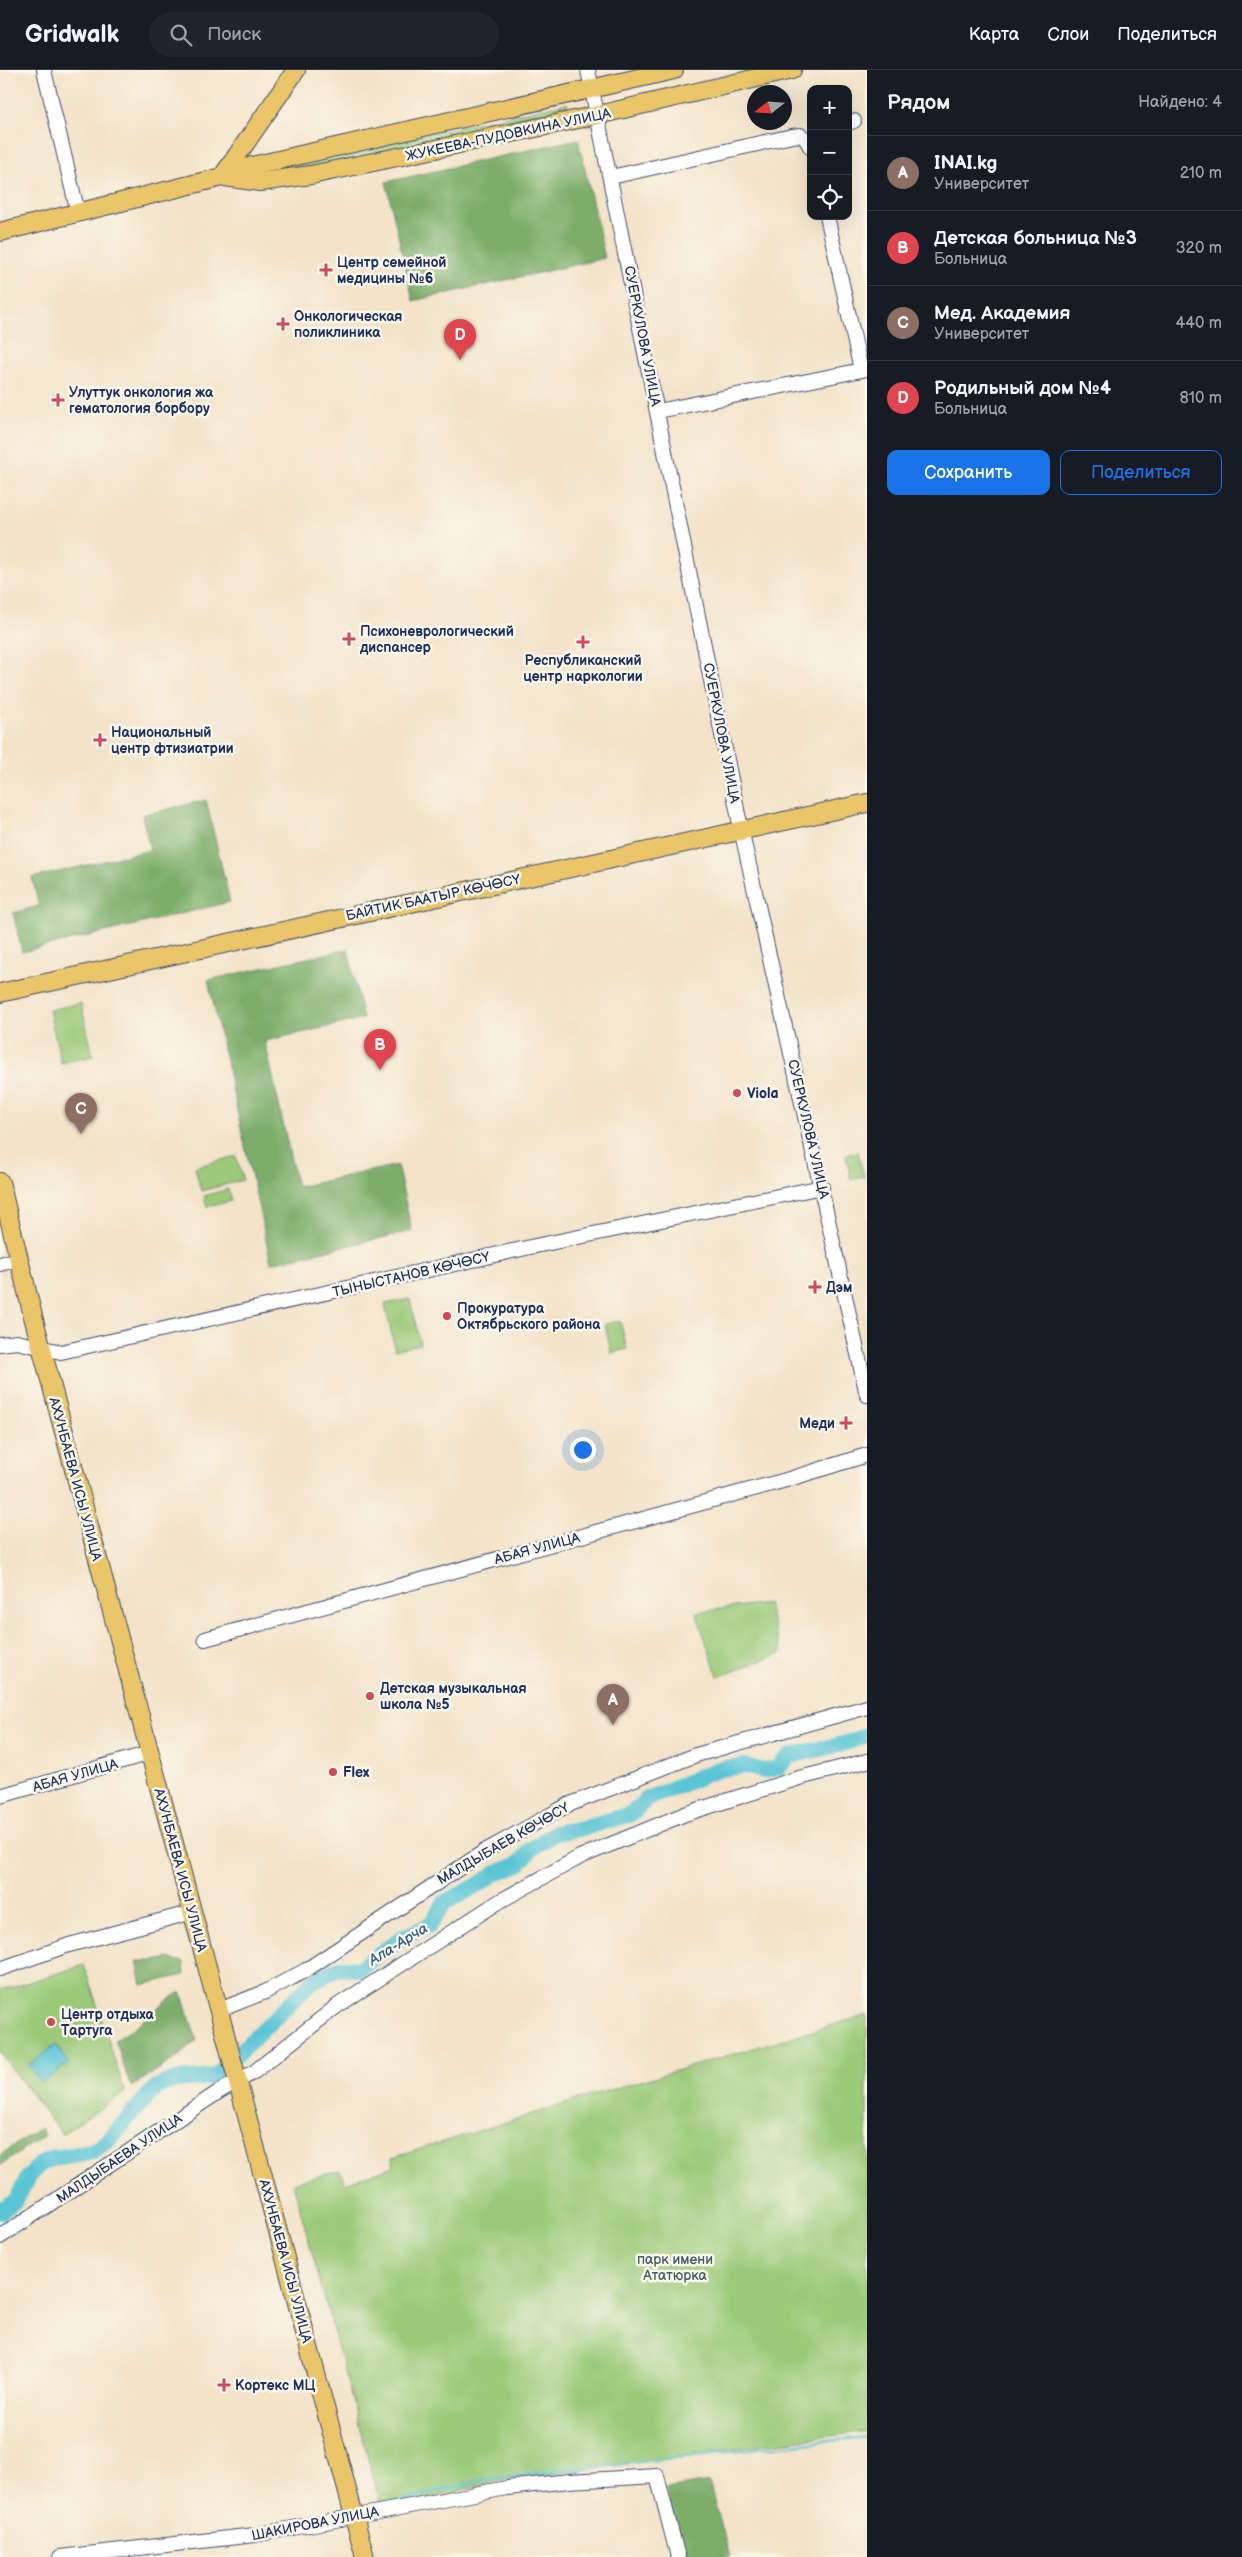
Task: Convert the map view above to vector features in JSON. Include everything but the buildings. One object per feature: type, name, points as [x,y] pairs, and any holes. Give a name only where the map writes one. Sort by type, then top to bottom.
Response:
[{"type":"main road","points":[[222,177],[296,70]]},
{"type":"main road","name":"ЖУКЕЕВА-ПУДОВКИНА УЛИЦА","points":[[0,232],[222,177],[252,166],[674,70]]},
{"type":"main road","name":"ЖУКЕЕВА-ПУДОВКИНА УЛИЦА","points":[[222,177],[260,182],[311,175],[598,115],[792,70]]},
{"type":"main road","name":"БАЙТИК БААТЫР КӨЧӨСҮ","points":[[0,993],[867,802]]},
{"type":"main road","name":"АХУНБАЕВА ИСЫ УЛИЦА","points":[[0,1182],[42,1349],[365,2557]]},
{"type":"street","points":[[44,70],[78,213]]},
{"type":"street","name":"СУЕРКУЛОВА УЛИЦА","points":[[588,70],[611,176],[741,829],[867,1395]]},
{"type":"street","points":[[611,176],[805,134]]},
{"type":"street","points":[[658,411],[864,370],[828,220]]},
{"type":"street","name":"ТЫНЫСТАНОВ КӨЧӨСҮ","points":[[0,1344],[17,1342],[61,1352],[535,1246],[822,1187]]},
{"type":"street","points":[[0,1264],[19,1259]]},
{"type":"street","name":"АБАЯ УЛИЦА","points":[[206,1639],[776,1482],[867,1455]]},
{"type":"street","name":"МАЛДЫБАЕВ КӨЧӨСҮ","points":[[219,2010],[281,1984],[485,1851],[568,1804],[696,1755],[867,1707]]},
{"type":"street","name":"АБАЯ УЛИЦА","points":[[0,1796],[150,1753]]},
{"type":"street","points":[[237,2075],[254,2072],[337,2006],[500,1901],[580,1857],[685,1814],[799,1778],[867,1760]]},
{"type":"street","points":[[0,1969],[69,1945],[193,1912]]},
{"type":"street","name":"МАЛДЫБАЕВА УЛИЦА","points":[[0,2237],[237,2075]]},
{"type":"street","name":"ШАКИРОВА УЛИЦА","points":[[60,2557],[248,2536],[507,2488],[569,2481],[657,2476],[678,2557]]},
{"type":"green space","points":[[567,103],[569,113],[325,166],[283,170],[297,163]]},
{"type":"green space","points":[[578,139],[605,258],[413,301],[386,182]]},
{"type":"green space","points":[[206,800],[230,902],[22,952],[13,913],[39,906],[32,878],[150,850],[142,815]]},
{"type":"green space","points":[[348,949],[363,1019],[265,1041],[297,1187],[397,1165],[412,1231],[271,1263],[208,980]]},
{"type":"green space","points":[[81,1003],[93,1056],[61,1063],[49,1010]]},
{"type":"green space","points":[[858,1152],[864,1177],[851,1180],[846,1155]]},
{"type":"green space","points":[[236,1156],[243,1180],[201,1191],[195,1167]]},
{"type":"green space","points":[[228,1189],[231,1201],[207,1207],[204,1196]]},
{"type":"green space","points":[[410,1299],[420,1344],[395,1350],[385,1304]]},
{"type":"green space","points":[[620,1321],[627,1349],[611,1353],[605,1324]]},
{"type":"green space","points":[[767,1603],[782,1653],[718,1677],[696,1612]]},
{"type":"green space","points":[[168,1958],[184,1962],[185,1975],[142,1985],[137,1961],[155,1961]]},
{"type":"green space","name":"Центр отдыха Тартуга","points":[[84,1965],[125,2092],[62,2134],[0,2053],[0,1991]]},
{"type":"green space","points":[[181,1992],[197,2040],[179,2056],[131,2087],[115,2040]]},
{"type":"green space","name":"парк имени Ататюрка","points":[[867,2015],[867,2431],[496,2482],[382,2510],[293,2183],[340,2170],[345,2183],[394,2166],[392,2158],[596,2094]]},
{"type":"green space","points":[[40,2128],[45,2135],[0,2166],[0,2155]]},
{"type":"green space","points":[[709,2482],[730,2557],[684,2557],[666,2489]]},
{"type":"water","points":[[56,2045],[69,2063],[41,2083],[28,2065]]},
{"type":"waterway","name":"Ала-Арча","points":[[0,2212],[16,2200],[29,2176],[39,2165],[53,2158],[92,2152],[110,2139],[152,2091],[163,2084],[176,2080],[214,2077],[313,1981],[339,1968],[359,1969],[403,1937],[430,1925],[445,1902],[475,1887],[496,1873],[519,1864],[531,1849],[555,1833],[583,1828],[631,1814],[647,1799],[719,1769],[744,1766],[764,1771],[777,1768],[790,1756],[843,1744],[867,1735]]},
{"type":"waterway","points":[[391,2503],[485,2479],[867,2437]]},
{"type":"place","name":"Центр семейной медицины №6","points":[[326,270]]},
{"type":"place","name":"Онкологическая поликлиника","points":[[283,324]]},
{"type":"place","name":"Родильный дом №4","points":[[460,360]]},
{"type":"place","name":"Улуттук онкология жа гематология борбору","points":[[58,400]]},
{"type":"place","name":"Психоневрологический диспансер","points":[[349,639]]},
{"type":"place","name":"Республиканский центр наркологии","points":[[583,642]]},
{"type":"place","name":"Национальный центр фтизиатрии","points":[[100,740]]},
{"type":"place","name":"Детская больница №3","points":[[380,1070]]},
{"type":"place","name":"Viola","points":[[737,1093]]},
{"type":"place","name":"Мед. Академия","points":[[81,1134]]},
{"type":"place","name":"Дэм","points":[[815,1287]]},
{"type":"place","name":"Прокуратура Октябрьского района","points":[[447,1316]]},
{"type":"place","name":"Меди","points":[[846,1423]]},
{"type":"place","name":"Детская музыкальная школа №5","points":[[370,1696]]},
{"type":"place","name":"INAI.kg","points":[[613,1725]]},
{"type":"place","name":"Flex","points":[[333,1772]]},
{"type":"place","name":"Центр отдыха Тартуга","points":[[51,2022]]},
{"type":"place","name":"Кортекс МЦ","points":[[224,2385]]}]
